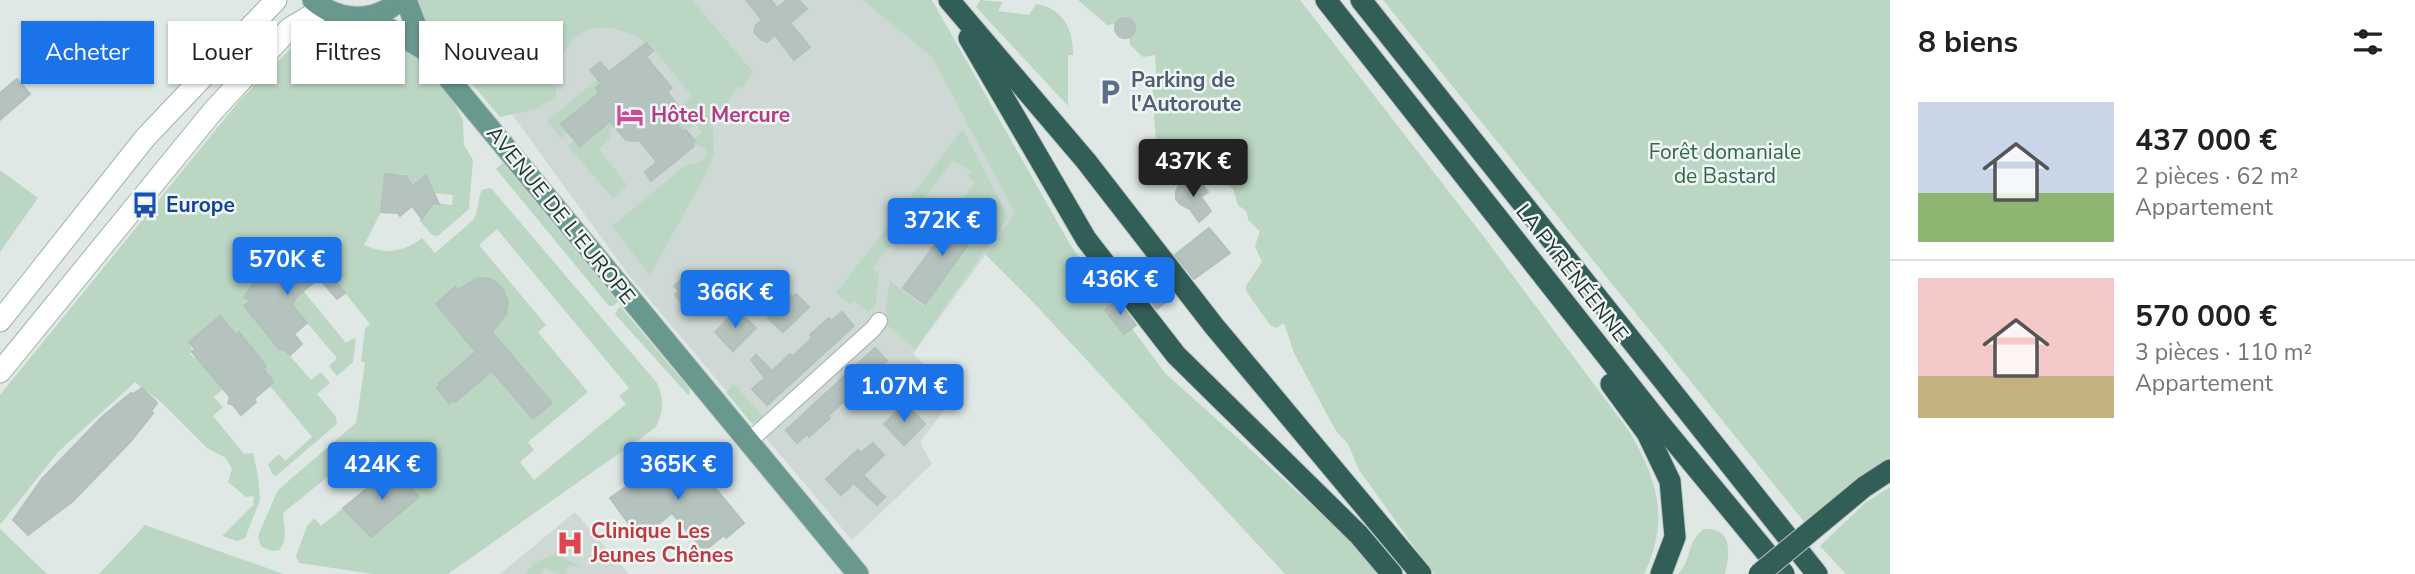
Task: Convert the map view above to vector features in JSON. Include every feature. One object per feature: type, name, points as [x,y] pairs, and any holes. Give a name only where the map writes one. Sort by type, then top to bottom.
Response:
[{"type":"highway","points":[[948,0],[1086,239],[1176,355],[1384,548],[1420,574]]},
{"type":"highway","points":[[948,0],[1086,161],[1399,571]]},
{"type":"highway","name":"LA PYRÉNÉENNE","points":[[1326,0],[1661,425],[1784,574]]},
{"type":"highway","name":"LA PYRÉNÉENNE","points":[[1361,0],[1817,574]]},
{"type":"highway","points":[[1502,224],[1586,351],[1647,433],[1670,481],[1675,537],[1661,574]]},
{"type":"highway","points":[[1759,574],[1864,487],[1890,470]]},
{"type":"highway","points":[[1801,553],[1832,574]]},
{"type":"main road","points":[[0,321],[145,138],[276,0]]},
{"type":"main road","points":[[0,372],[213,111],[290,28],[318,4],[340,16],[369,17],[388,9],[400,0]]},
{"type":"main road","name":"AVENUE DE L'EUROPE","points":[[406,0],[419,34]]},
{"type":"main road","name":"AVENUE DE L'EUROPE","points":[[369,17],[419,46]]},
{"type":"main road","name":"AVENUE DE L'EUROPE","points":[[453,84],[858,574]]},
{"type":"street","points":[[748,442],[873,329],[878,321]]},
{"type":"shaded area","points":[[582,0],[862,0],[932,57],[1016,213],[913,354],[956,394],[920,442],[932,464],[852,540],[628,274],[505,105],[520,84],[563,84],[563,26]]},
{"type":"shaded area","name":"Clinique Les Jeunes Chênes","points":[[575,512],[629,574],[500,574]]},
{"type":"green space","points":[[419,0],[692,0],[753,72],[741,89],[738,86],[713,126],[714,154],[707,172],[650,275],[612,226],[686,165],[700,162],[707,154],[705,148],[692,143],[702,132],[696,123],[683,133],[670,116],[692,96],[657,54],[634,36],[615,29],[601,28],[579,35],[563,54],[563,21],[423,21]]},
{"type":"green space","points":[[862,0],[932,0],[1071,246],[1165,373],[1351,540],[1379,574],[1285,574],[1032,301],[986,255],[1015,213],[932,57]]},
{"type":"green space","points":[[980,0],[1003,2],[998,11],[1029,15],[1036,4],[1060,15],[1069,29],[1073,46],[1073,55],[1068,55],[1068,106],[976,7]]},
{"type":"green space","points":[[1078,0],[1300,0],[1481,233],[1629,431],[1647,466],[1657,501],[1657,536],[1644,574],[1435,574],[1430,569],[1359,470],[1348,444],[1336,431],[1294,353],[1284,323],[1276,328],[1270,325],[1246,291],[1246,286],[1262,262],[1255,246],[1260,231],[1248,220],[1247,212],[1238,205],[1233,189],[1206,161],[1188,150],[1166,155],[1157,164],[1150,163],[1147,159],[1149,148],[1156,144],[1152,78],[1156,75],[1155,55],[1143,57],[1130,45],[1129,36],[1134,29],[1131,21],[1122,19],[1116,24],[1107,25]]},
{"type":"green space","name":"Forêt domaniale de Bastard","points":[[1383,0],[1890,0],[1890,458],[1805,523]]},
{"type":"green space","points":[[291,48],[291,84],[405,84],[405,48],[419,60],[419,84],[439,84],[452,99],[463,120],[464,145],[473,160],[469,209],[438,236],[432,235],[419,220],[427,214],[433,203],[452,205],[453,195],[434,193],[426,175],[413,186],[403,174],[385,174],[381,212],[364,245],[387,251],[401,249],[422,238],[435,253],[473,220],[482,190],[491,188],[657,383],[661,394],[662,406],[655,428],[448,574],[373,574],[299,563],[296,556],[307,526],[314,518],[321,526],[343,508],[371,537],[419,497],[372,441],[283,513],[285,528],[279,550],[261,547],[258,536],[278,490],[356,423],[365,363],[361,361],[365,328],[370,324],[309,248],[304,251],[293,248],[285,255],[286,266],[281,270],[300,287],[346,343],[356,339],[353,362],[337,376],[329,366],[337,358],[263,271],[244,297],[250,301],[244,307],[280,350],[283,348],[311,380],[321,372],[330,383],[317,394],[336,417],[337,424],[276,476],[272,474],[268,464],[279,454],[285,461],[312,437],[270,386],[263,369],[266,366],[239,333],[232,338],[220,316],[205,332],[202,330],[189,342],[192,350],[190,354],[194,358],[199,354],[203,365],[223,389],[214,397],[223,407],[213,416],[244,454],[253,453],[260,500],[245,538],[237,541],[222,536],[253,505],[254,496],[246,497],[228,482],[232,469],[226,458],[207,448],[161,402],[135,382],[58,452],[0,525],[0,395],[240,100],[256,84],[277,84],[277,62]],"holes":[[[497,229],[629,388],[619,396],[626,404],[534,480],[520,462],[534,450],[528,442],[588,392],[538,332],[546,325],[479,245]],[[478,278],[502,288],[507,299],[506,314],[482,319],[499,340],[494,344],[508,351],[552,404],[533,419],[495,375],[493,368],[455,402],[454,400],[449,403],[437,388],[440,382],[473,354],[479,353],[455,287],[466,300],[474,294],[466,284]]]},
{"type":"green space","points":[[598,79],[601,83],[596,88],[599,93],[562,124],[568,132],[561,138],[547,121]]},
{"type":"green space","points":[[472,84],[556,86],[556,97],[536,109],[500,117]]},
{"type":"green space","points":[[615,117],[610,133],[612,136],[599,149],[627,185],[613,198],[568,146],[575,140],[580,146]]},
{"type":"green space","points":[[963,129],[1008,217],[915,349],[884,322],[890,281],[923,306],[980,228],[955,209],[975,182],[968,176],[971,171],[953,160],[873,268],[879,274],[876,304],[868,312],[854,301],[850,304],[836,293]]},
{"type":"green space","points":[[503,163],[618,302],[613,306],[609,306],[496,169]]},
{"type":"green space","points":[[0,170],[38,198],[0,252]]},
{"type":"green space","points":[[620,306],[689,388],[690,394],[688,395],[615,314]]},
{"type":"green space","points":[[734,384],[765,419],[752,424],[726,392]]},
{"type":"green space","points":[[1890,487],[1890,574],[1846,574],[1820,546],[1865,503]]},
{"type":"green space","points":[[145,525],[284,574],[99,574]]},
{"type":"green space","points":[[0,529],[47,574],[0,574]]},
{"type":"green space","points":[[1704,529],[1720,532],[1725,537],[1728,558],[1725,574],[1678,574],[1686,562],[1694,540]]},
{"type":"green space","points":[[555,554],[584,568],[569,565],[565,572],[567,574],[559,574],[545,567],[541,574],[525,574],[536,562]]},
{"type":"building","points":[[746,0],[771,0],[777,8],[787,0],[799,0],[807,9],[790,23],[810,47],[794,60],[775,35],[767,42],[762,40],[754,32],[756,25],[762,20]]},
{"type":"building","points":[[1125,18],[1132,21],[1135,28],[1132,35],[1125,38],[1118,35],[1115,28],[1118,21]]},
{"type":"building","points":[[646,43],[653,51],[646,57],[672,88],[667,92],[680,108],[670,116],[683,132],[686,130],[695,141],[692,143],[694,146],[651,181],[645,172],[657,162],[640,141],[626,140],[610,121],[580,146],[561,124],[599,93],[596,88],[601,83],[590,70],[600,62],[609,72]]},
{"type":"building","points":[[17,79],[30,94],[0,120],[0,93]]},
{"type":"building","points":[[385,174],[405,176],[413,186],[426,175],[439,204],[433,203],[422,219],[412,206],[400,216],[398,213],[381,212]]},
{"type":"building","points":[[1181,180],[1188,188],[1199,180],[1208,192],[1201,197],[1211,211],[1199,222],[1190,209],[1176,199]]},
{"type":"building","points":[[959,212],[980,228],[925,304],[903,288]]},
{"type":"building","points":[[1209,228],[1230,253],[1194,279],[1175,255]]},
{"type":"building","points":[[309,247],[345,293],[337,299],[319,278],[296,297],[292,305],[307,323],[294,334],[302,344],[290,355],[283,348],[280,350],[244,306],[250,301],[244,297],[263,270],[270,279],[285,267],[285,255],[290,250],[305,250]]},
{"type":"building","points":[[1155,271],[1174,295],[1157,309],[1138,284]]},
{"type":"building","points":[[698,273],[710,284],[685,306],[675,295],[679,291],[674,286],[683,278],[688,282]]},
{"type":"building","points":[[478,278],[491,279],[503,289],[508,301],[506,314],[492,332],[552,403],[533,419],[492,371],[455,402],[454,400],[449,403],[437,388],[441,384],[439,383],[476,352],[436,304],[455,287],[457,290]]},
{"type":"building","points":[[796,294],[809,307],[783,332],[768,318]]},
{"type":"building","points":[[1117,300],[1136,325],[1124,334],[1105,310]]},
{"type":"building","points":[[737,310],[756,328],[733,351],[715,332]]},
{"type":"building","points":[[842,312],[854,326],[767,405],[752,389],[765,378],[751,360],[756,355],[772,371],[790,354],[793,356],[812,338],[810,335],[829,318],[831,321]]},
{"type":"building","points":[[220,316],[236,335],[239,332],[266,366],[263,369],[274,382],[254,399],[256,402],[241,415],[228,403],[230,397],[192,352],[195,349],[189,342]]},
{"type":"building","points":[[875,348],[887,361],[878,370],[881,372],[860,391],[857,389],[809,437],[807,434],[797,443],[786,430]]},
{"type":"building","points":[[142,388],[157,403],[151,412],[153,413],[130,442],[73,501],[28,535],[13,520],[42,479],[103,416],[131,393]]},
{"type":"building","points":[[905,403],[925,424],[904,445],[884,424]]},
{"type":"building","points":[[873,443],[884,455],[863,475],[885,497],[877,505],[854,483],[841,495],[826,479],[858,450],[861,453]]},
{"type":"building","points":[[682,448],[744,523],[704,551],[672,513],[640,539],[610,498]]},
{"type":"building","points":[[394,467],[419,497],[371,537],[343,508]]},
{"type":"place","name":"Parking de l'Autoroute","points":[[1110,92]]},
{"type":"place","name":"Hôtel Mercure","points":[[630,115]]},
{"type":"place","name":"Europe","points":[[145,205]]},
{"type":"place","name":"Clinique Les Jeunes Chênes","points":[[570,543]]}]
